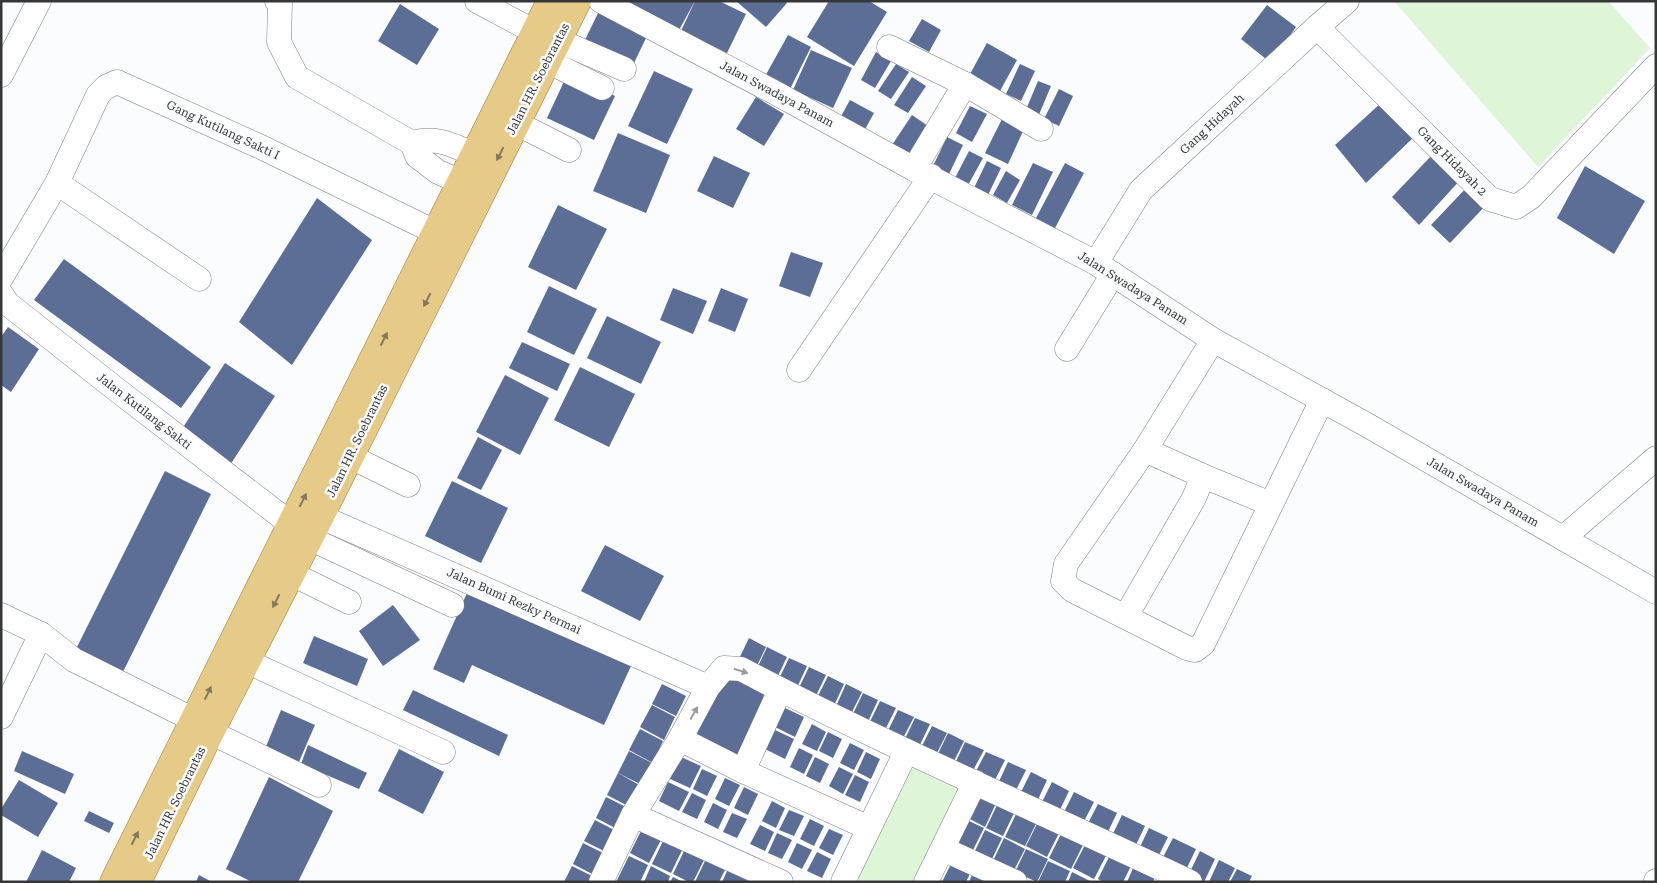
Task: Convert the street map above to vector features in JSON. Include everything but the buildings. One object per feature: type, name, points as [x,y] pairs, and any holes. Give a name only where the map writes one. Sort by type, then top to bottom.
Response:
[{"type":"main road","name":"Jalan HR. Soebrantas","points":[[137,882],[202,726],[246,661],[379,373],[516,123],[546,45],[551,1]]},
{"type":"main road","name":"Jalan HR. Soebrantas","points":[[114,882],[202,726],[349,456],[379,373],[436,233],[475,155],[546,45],[577,1]]},
{"type":"street","points":[[1,75],[39,1]]},
{"type":"street","points":[[278,1],[280,2],[278,42],[297,77],[412,143],[416,156],[438,172],[461,182]]},
{"type":"street","points":[[477,1],[546,45],[602,88]]},
{"type":"street","name":"Jalan Swadaya Panam","points":[[601,1],[1105,268],[1213,340],[1322,400],[1656,592]]},
{"type":"street","name":"Gang Hidayah","points":[[1067,349],[1141,190],[1347,1]]},
{"type":"street","name":"Gang Hidayah 2","points":[[1317,27],[1490,199],[1516,207],[1530,197],[1656,66]]},
{"type":"street","points":[[546,45],[624,69]]},
{"type":"street","points":[[889,47],[965,84],[1041,129]]},
{"type":"street","name":"Gang Kutilang Sakti I","points":[[1,278],[57,183],[98,95],[106,87],[117,82],[261,147],[436,233]]},
{"type":"street","points":[[798,370],[923,172],[965,84]]},
{"type":"street","points":[[516,123],[568,150]]},
{"type":"street","points":[[412,143],[426,139],[450,144],[475,155]]},
{"type":"street","points":[[57,183],[199,279]]},
{"type":"street","name":"Jalan Kutilang Sakti","points":[[4,304],[117,390],[302,541]]},
{"type":"street","points":[[1213,340],[1145,450],[1066,564],[1063,580],[1072,590],[1187,648],[1195,650],[1203,644],[1322,400]]},
{"type":"street","points":[[1145,450],[1271,504]]},
{"type":"street","points":[[349,456],[408,485]]},
{"type":"street","points":[[1563,538],[1656,458]]},
{"type":"street","points":[[1126,616],[1194,498],[1203,476]]},
{"type":"street","points":[[302,541],[393,577],[452,605]]},
{"type":"street","points":[[302,541],[349,602]]},
{"type":"street","name":"Jalan Bumi Rezky Permai","points":[[302,541],[708,687]]},
{"type":"street","points":[[1,615],[41,634],[74,660],[319,785]]},
{"type":"street","points":[[1,717],[41,634]]},
{"type":"street","points":[[246,661],[443,752]]},
{"type":"street","points":[[601,882],[632,814],[680,739],[708,687],[724,668],[741,669],[906,752],[1190,882]]},
{"type":"street","points":[[743,771],[780,690]]},
{"type":"street","points":[[680,739],[743,771],[869,828]]},
{"type":"street","points":[[843,882],[906,752]]},
{"type":"street","points":[[926,882],[975,782]]},
{"type":"street","points":[[632,814],[781,882]]},
{"type":"street","points":[[943,849],[1015,882]]},
{"type":"green space","points":[[1394,1],[1608,1],[1650,48],[1538,167]]},
{"type":"green space","points":[[906,752],[975,782],[926,882],[843,882]]}]
